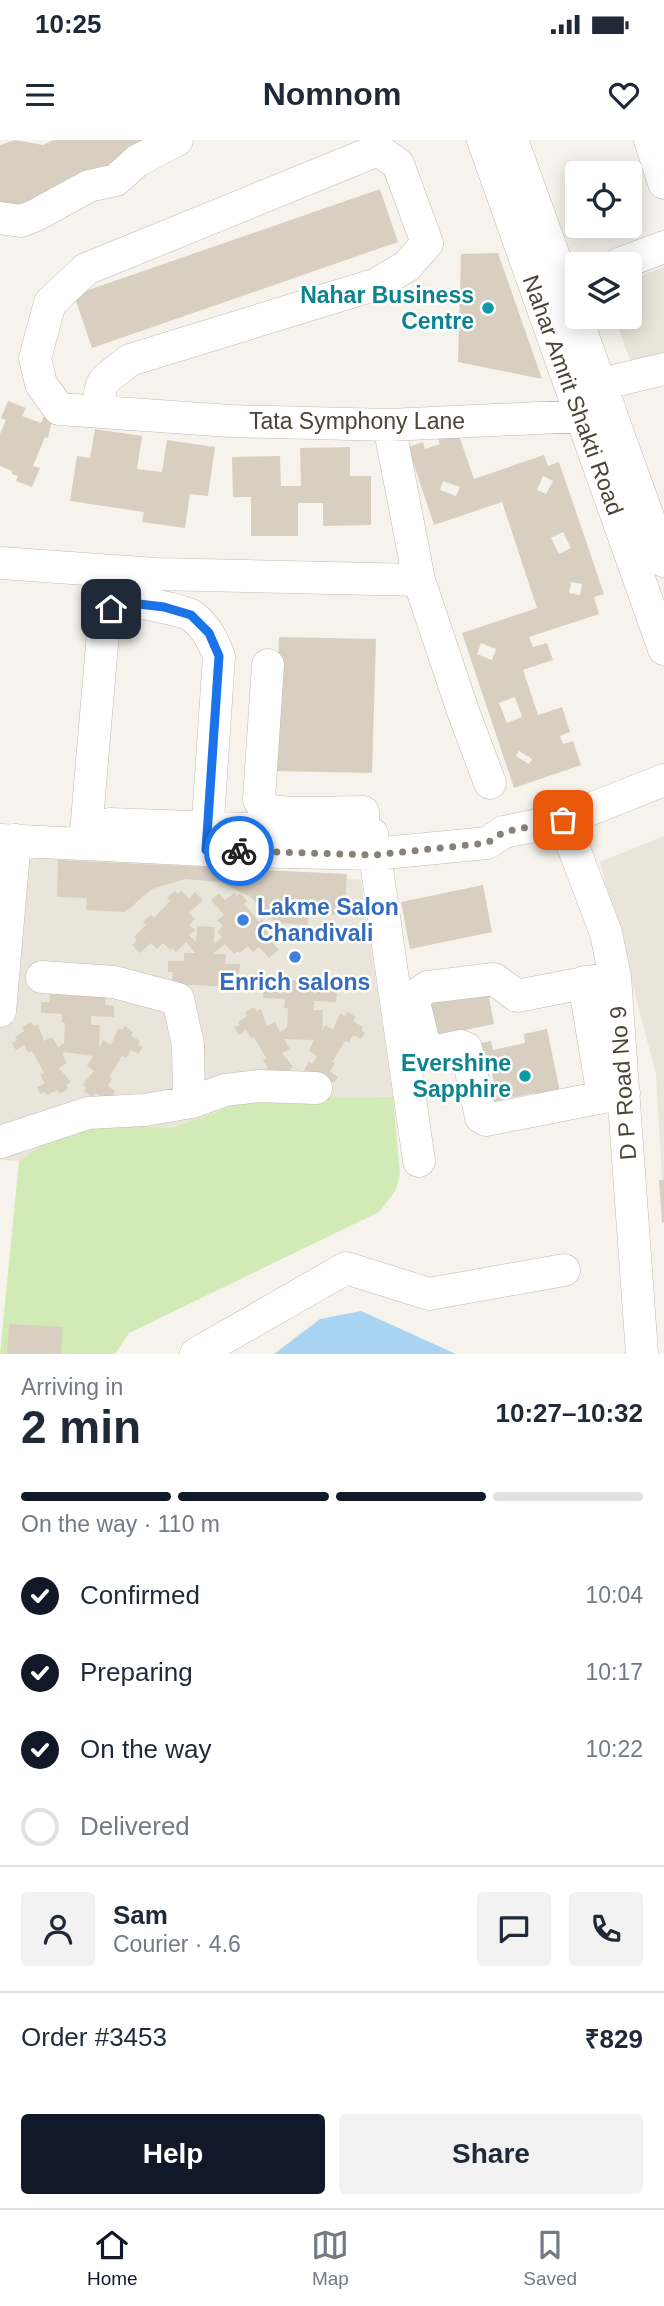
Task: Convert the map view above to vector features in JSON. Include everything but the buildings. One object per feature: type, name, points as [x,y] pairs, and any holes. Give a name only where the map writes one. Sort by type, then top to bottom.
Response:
[{"type":"street","points":[[0,218],[20,220],[36,215],[89,186],[116,180],[137,161],[177,140]]},
{"type":"street","name":"Nahar Amrit Shakti Road","points":[[483,140],[560,286]]},
{"type":"street","name":"Nahar Amrit Shakti Road","points":[[512,140],[560,286],[590,400],[664,649]]},
{"type":"street","points":[[650,140],[664,183]]},
{"type":"street","name":"Tata Symphony Lane","points":[[103,412],[98,396],[103,382],[130,360],[377,284],[407,266],[428,243],[398,164],[378,150],[86,270],[50,303],[36,358],[41,384],[59,409],[230,421],[389,425],[590,400],[656,371]]},
{"type":"street","points":[[642,255],[664,247]]},
{"type":"street","name":"Nahar Amrit Shakti Road","points":[[590,400],[664,561]]},
{"type":"street","points":[[389,425],[419,580],[490,783]]},
{"type":"street","points":[[0,563],[156,574],[419,580]]},
{"type":"street","points":[[86,834],[104,621],[111,609],[122,602],[164,607],[191,615],[209,633],[219,656],[207,839]]},
{"type":"street","points":[[268,665],[259,799],[283,832],[370,841],[487,843],[504,832],[563,820],[664,780]]},
{"type":"street","points":[[0,1011],[5,834],[207,839],[283,832],[363,812],[370,841],[419,1161]]},
{"type":"street","name":"D P Road No 9","points":[[563,820],[606,933],[600,979],[642,1354]]},
{"type":"street","points":[[43,977],[114,982],[178,999],[188,1045],[189,1102]]},
{"type":"street","points":[[600,979],[517,996],[494,979],[428,987],[420,992],[414,1002],[428,1050],[432,1052],[461,1046],[467,1048],[481,1117],[486,1120],[613,1095]]},
{"type":"street","points":[[0,1142],[88,1114],[144,1110],[189,1102],[225,1090],[259,1086],[316,1088]]},
{"type":"street","points":[[196,1354],[346,1268],[429,1294],[564,1270]]},
{"type":"shaded area","points":[[664,267],[664,359],[633,368],[618,329],[642,329],[642,275]]},
{"type":"shaded area","points":[[664,836],[664,1213],[656,1074],[600,862]]},
{"type":"shaded area","points":[[0,846],[361,880],[393,1097],[255,1098],[172,1128],[111,1124],[40,1149],[19,1161],[0,1160]]},
{"type":"green space","points":[[393,1097],[400,1174],[396,1190],[379,1212],[129,1333],[115,1354],[0,1354],[19,1161],[62,1133],[111,1124],[172,1128],[255,1098]]},
{"type":"water","points":[[361,1311],[456,1354],[274,1354],[320,1319]]},
{"type":"way so far","points":[[239,851],[374,855],[487,843],[504,832],[563,820]]},
{"type":"place","name":"Nahar Business Centre","points":[[488,308]]},
{"type":"place","name":"Lakme Salon Chandivali","points":[[243,920]]},
{"type":"place","name":"Enrich salons","points":[[295,957]]},
{"type":"place","name":"Evershine Sapphire","points":[[525,1076]]},
{"type":"route","points":[[111,609],[122,602],[164,607],[191,615],[209,633],[219,656],[206,850],[239,851]]}]
